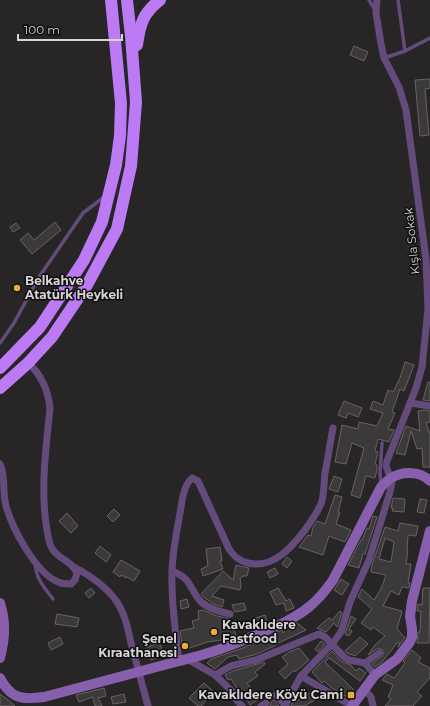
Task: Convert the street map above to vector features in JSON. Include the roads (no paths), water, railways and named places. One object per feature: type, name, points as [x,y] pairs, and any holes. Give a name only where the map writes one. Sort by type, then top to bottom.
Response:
[{"type":"highway","points":[[0,368],[40,328],[84,260],[102,222],[116,165],[120,136],[120,103],[112,0]]},
{"type":"highway","points":[[0,388],[28,363],[52,337],[83,291],[117,229],[132,166],[136,102],[127,0]]},
{"type":"highway","points":[[134,68],[140,25],[144,16],[152,6],[160,0]]},
{"type":"street","name":"Kışla Sokak","points":[[286,706],[301,676],[332,644],[341,632],[350,602],[369,560],[390,492],[391,478],[386,466],[387,461],[410,403],[422,367],[428,309],[428,259],[406,110],[399,87],[384,58],[376,13],[377,0]]},
{"type":"street","points":[[28,363],[39,374],[46,388],[50,408],[43,479],[48,536],[53,550],[61,559],[88,574],[100,583],[110,592],[118,603],[125,619],[148,706]]},
{"type":"street","points":[[410,403],[430,406]]},
{"type":"street","points":[[183,660],[172,597],[172,571],[174,545],[186,485],[192,478],[198,481],[234,557],[248,563],[264,564],[274,560],[286,551],[313,519],[322,501],[333,428]]},
{"type":"street","points":[[0,464],[2,468],[3,489],[6,506],[17,532],[35,562],[48,576],[57,582],[65,584],[71,584],[75,580],[77,573],[74,567]]},
{"type":"street","points":[[0,678],[5,688],[11,694],[33,702],[44,697],[82,686],[199,657],[236,644],[272,628],[295,617],[313,603],[327,589],[381,487],[391,478],[416,473],[422,475],[430,481]]},
{"type":"street","points":[[301,676],[352,706],[375,676],[397,659],[407,647],[412,637],[410,616],[412,601],[430,530]]},
{"type":"street","points":[[172,571],[182,575],[188,581],[202,603],[219,612],[230,614]]},
{"type":"street","points":[[0,603],[5,623],[4,644],[0,658]]},
{"type":"street","points":[[215,675],[231,666],[256,660],[317,634],[322,635],[344,657],[349,660],[365,663],[375,676]]},
{"type":"street","points":[[365,663],[379,653]]},
{"type":"street","points":[[183,660],[215,675],[233,692],[234,703],[242,706]]},
{"type":"street","points":[[365,690],[371,697],[373,706]]},
{"type":"street","points":[[276,695],[286,706]]},
{"type":"lane","points":[[369,0],[376,13]]},
{"type":"lane","points":[[398,0],[405,51]]},
{"type":"lane","points":[[384,58],[405,51],[430,38]]},
{"type":"lane","points":[[0,343],[14,323],[39,277],[83,213],[109,194]]},
{"type":"lane","points":[[381,487],[380,473],[382,443]]},
{"type":"lane","points":[[35,562],[36,571],[40,582],[53,599]]},
{"type":"place","name":"Belkahve Atatürk Heykeli","points":[[17,288]]},
{"type":"place","name":"Kavaklıdere Fastfood","points":[[214,632]]},
{"type":"place","name":"Şenel Kıraathanesi","points":[[185,646]]},
{"type":"place","name":"Kavaklıdere Köyü Cami","points":[[351,695]]}]
